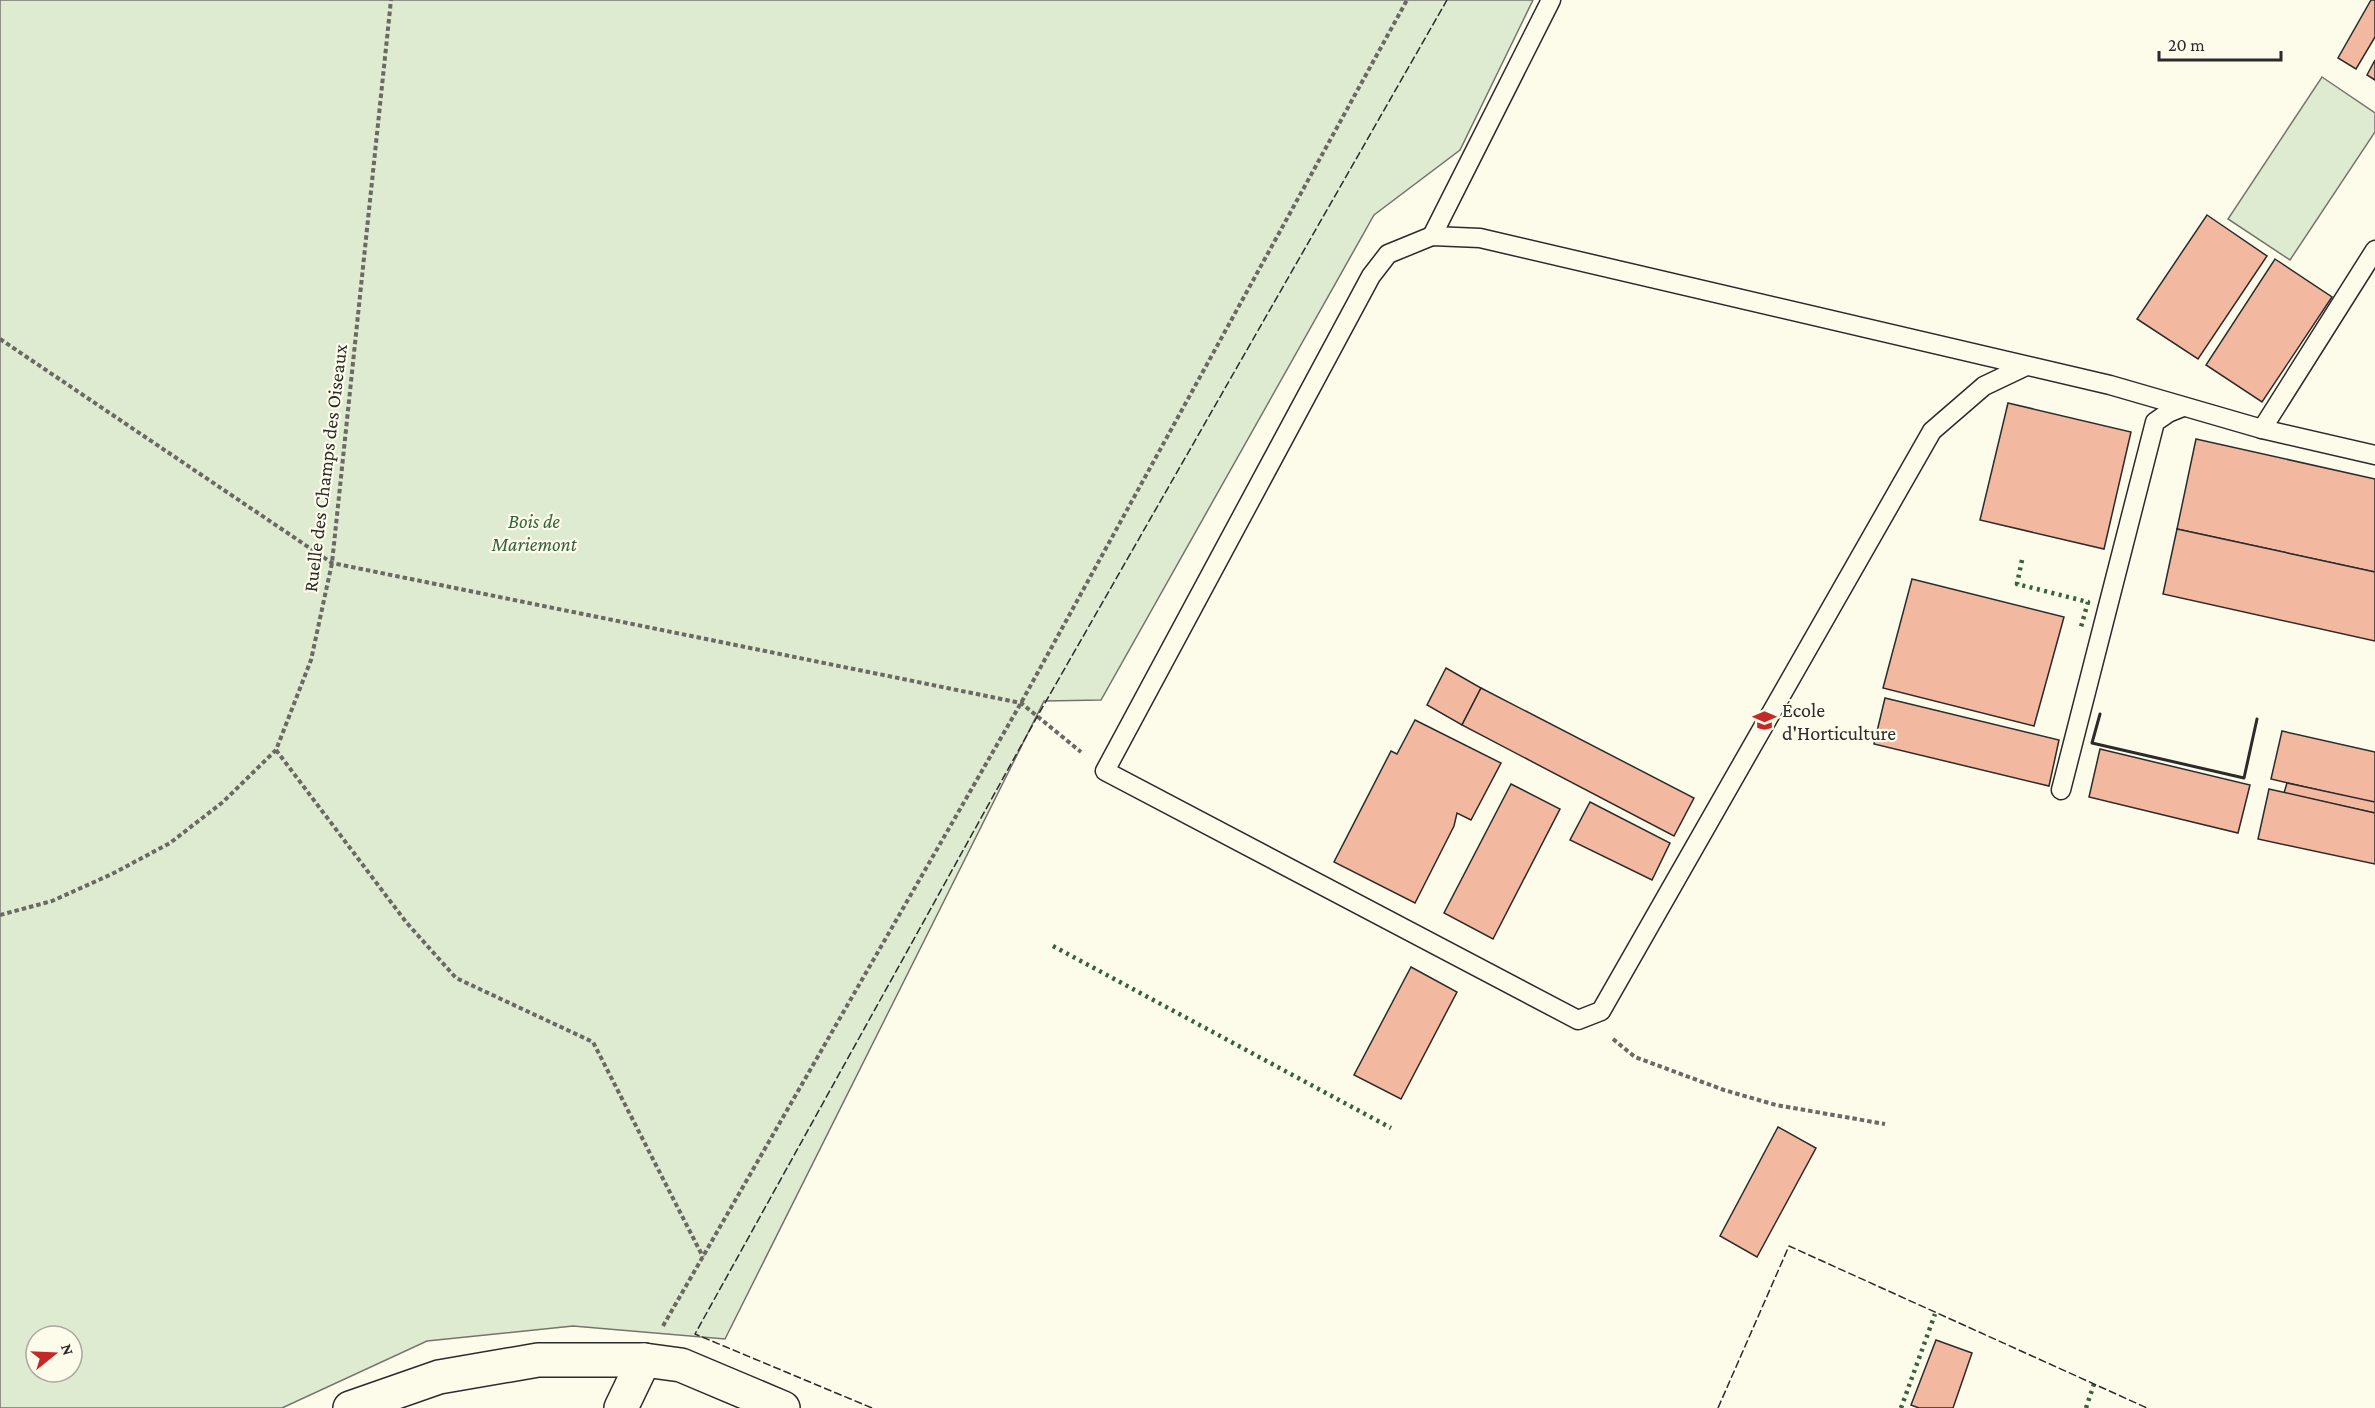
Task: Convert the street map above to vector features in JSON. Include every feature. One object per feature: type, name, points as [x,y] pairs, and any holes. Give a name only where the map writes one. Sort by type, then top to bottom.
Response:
[{"type":"street","points":[[350,1408],[439,1377],[538,1360],[644,1360],[681,1365],[783,1408]]},
{"type":"street","points":[[621,1408],[644,1360]]},
{"type":"lane","points":[[1432,236],[1551,0]]},
{"type":"lane","points":[[2026,366],[1984,386],[1932,431],[1600,1011],[1578,1020],[1105,771],[1371,276],[1388,254],[1432,236],[1480,238],[2110,385],[2262,429],[2375,455]]},
{"type":"lane","points":[[2262,429],[2375,250]]},
{"type":"lane","points":[[2061,790],[2155,422],[2168,412],[2183,407]]},
{"type":"path","name":"Ruelle des Champs des Oiseaux","points":[[0,915],[52,901],[112,874],[170,843],[223,802],[276,750],[311,660],[332,563],[391,0]]},
{"type":"path","points":[[644,1360],[1021,703],[1407,0]]},
{"type":"path","points":[[0,339],[332,563],[1021,703],[1105,771]]},
{"type":"path","points":[[276,750],[406,922],[456,978],[593,1042],[703,1257]]},
{"type":"path","points":[[1600,1011],[1605,1026],[1616,1043],[1635,1057],[1724,1090],[1776,1105],[1885,1124]]},
{"type":"green space","name":"Bois de Mariemont","points":[[0,0],[1533,0],[1460,150],[1374,215],[1101,700],[1044,701],[725,1339],[573,1326],[427,1341],[282,1408],[0,1408]]},
{"type":"green space","points":[[2322,77],[2375,113],[2375,132],[2290,260],[2228,219]]},
{"type":"building","points":[[2371,0],[2375,0],[2375,37],[2356,69],[2338,58]]},
{"type":"building","points":[[2375,60],[2375,80],[2367,75]]},
{"type":"building","points":[[2207,215],[2267,256],[2198,359],[2137,319]]},
{"type":"building","points":[[2275,259],[2332,297],[2262,402],[2206,365]]},
{"type":"building","points":[[2008,403],[2131,432],[2104,549],[1980,520]]},
{"type":"building","points":[[2196,439],[2375,479],[2375,572],[2177,529]]},
{"type":"building","points":[[2177,529],[2375,572],[2375,641],[2163,594]]},
{"type":"building","points":[[1912,579],[2064,617],[2034,726],[1883,688]]},
{"type":"building","points":[[1446,668],[1481,688],[1462,725],[1427,705]]},
{"type":"building","points":[[1481,688],[1694,798],[1674,836],[1462,725]]},
{"type":"building","points":[[1885,698],[2059,740],[2049,786],[1874,744]]},
{"type":"building","points":[[1415,720],[1501,763],[1471,820],[1457,813],[1454,826],[1415,903],[1334,862],[1391,751],[1397,754]]},
{"type":"building","points":[[2282,731],[2375,752],[2375,803],[2271,779]]},
{"type":"building","points":[[2100,749],[2250,785],[2238,833],[2089,797]]},
{"type":"building","points":[[2287,783],[2375,802],[2375,813],[2284,793]]},
{"type":"building","points":[[1511,784],[1560,809],[1493,939],[1444,913]]},
{"type":"building","points":[[2269,789],[2375,813],[2375,864],[2258,839]]},
{"type":"building","points":[[1590,802],[1670,843],[1652,880],[1570,840]]},
{"type":"building","points":[[1411,967],[1457,992],[1401,1099],[1354,1075]]},
{"type":"building","points":[[1778,1127],[1816,1148],[1757,1257],[1720,1236]]},
{"type":"building","points":[[1936,1340],[1972,1353],[1953,1408],[1919,1408],[1911,1405]]},
{"type":"hedge","points":[[2022,560],[2017,584],[2088,602],[2081,627]]},
{"type":"hedge","points":[[1053,946],[1391,1128]]},
{"type":"hedge","points":[[1901,1408],[1935,1314]]},
{"type":"hedge","points":[[2086,1408],[2094,1384]]},
{"type":"fence","points":[[872,1408],[695,1334],[1037,717],[1447,0]]},
{"type":"fence","points":[[1718,1408],[1789,1246],[2147,1408]]},
{"type":"wall","points":[[2100,714],[2092,743],[2244,778],[2257,719]]},
{"type":"place","name":"École d'Horticulture","points":[[1764,721]]}]
